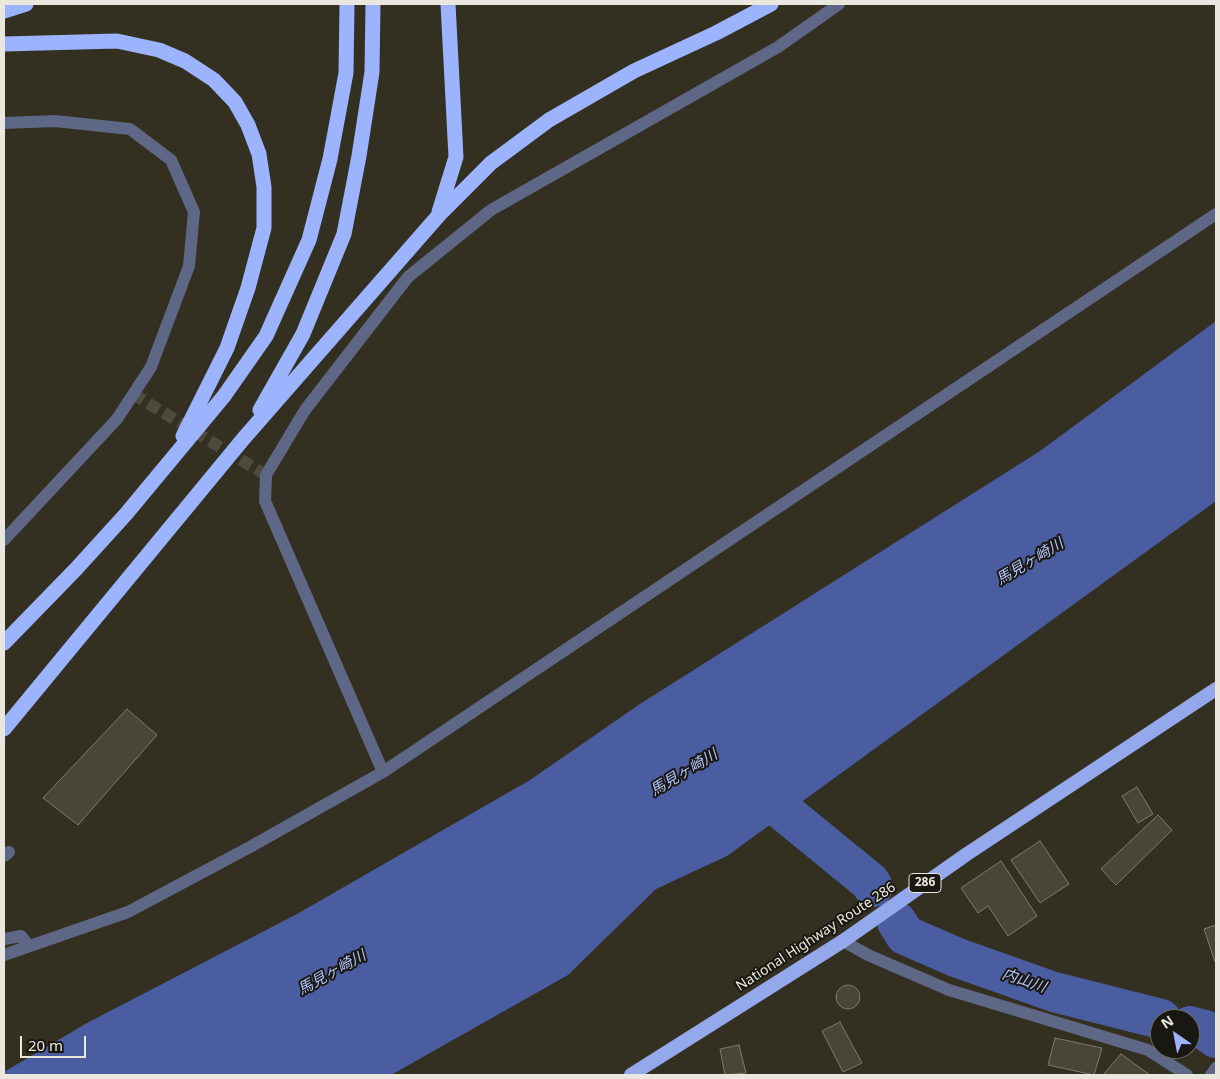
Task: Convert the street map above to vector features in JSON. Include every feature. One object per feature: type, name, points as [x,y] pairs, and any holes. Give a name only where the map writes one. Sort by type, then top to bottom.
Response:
[{"type":"highway","points":[[4,11],[26,4]]},
{"type":"highway","points":[[4,644],[126,514],[224,396],[266,336],[309,240],[330,159],[346,73],[347,4]]},
{"type":"highway","points":[[244,438],[303,334],[344,234],[372,72],[373,4]]},
{"type":"highway","points":[[439,215],[456,157],[448,4]]},
{"type":"highway","points":[[4,729],[244,438],[439,215],[491,163],[550,120],[634,71],[716,33],[771,4]]},
{"type":"highway","points":[[4,44],[117,41],[159,50],[185,61],[214,80],[235,102],[248,125],[259,154],[264,187],[264,228],[262,237],[248,288],[227,348],[173,457]]},
{"type":"highway","name":"National Highway Route 286","points":[[632,1075],[843,941],[967,854],[1216,690]]},
{"type":"street","points":[[382,772],[266,501],[266,475],[304,410],[408,277],[491,210],[778,47],[838,4]]},
{"type":"street","points":[[4,123],[55,121],[130,129],[171,160],[194,212],[189,266],[151,368],[117,419],[4,540]]},
{"type":"street","points":[[4,955],[128,912],[250,847],[382,772],[1216,214]]},
{"type":"street","points":[[4,939],[22,936],[28,946]]},
{"type":"street","points":[[843,941],[868,955],[949,990],[1148,1050],[1187,1075]]},
{"type":"street","points":[[1211,1075],[1216,1068]]},
{"type":"water","name":"馬見ヶ崎川","points":[[1216,321],[1216,501],[727,856],[656,889],[568,975],[391,1075],[4,1075],[4,1072],[87,1023],[297,914],[530,780],[640,704],[1040,451]]},
{"type":"building","points":[[127,709],[157,735],[78,825],[43,798]]},
{"type":"building","points":[[1137,787],[1153,814],[1138,823],[1122,796]]},
{"type":"building","points":[[1158,815],[1172,830],[1116,885],[1101,869]]},
{"type":"building","points":[[1040,841],[1069,884],[1040,903],[1011,860]]},
{"type":"building","points":[[1001,861],[1037,916],[1008,936],[988,906],[978,913],[961,888]]},
{"type":"building","points":[[1216,925],[1216,961],[1215,962],[1204,929]]},
{"type":"building","points":[[848,985],[856,989],[860,997],[856,1005],[848,1009],[840,1005],[836,997],[840,989]]},
{"type":"building","points":[[840,1022],[862,1063],[843,1072],[822,1031]]},
{"type":"building","points":[[1055,1038],[1102,1048],[1094,1075],[1048,1065]]},
{"type":"building","points":[[739,1045],[746,1073],[725,1075],[720,1049]]},
{"type":"building","points":[[1121,1054],[1150,1075],[1103,1075]]},
{"type":"waterway","name":"内山川","points":[[744,779],[870,882],[873,887]]},
{"type":"waterway","name":"内山川","points":[[897,922],[905,935],[958,958],[1054,992],[1150,1016]]},
{"type":"waterway","name":"内山川","points":[[1200,1029],[1216,1038]]},
{"type":"tunnel","points":[[133,394],[266,475]]}]
